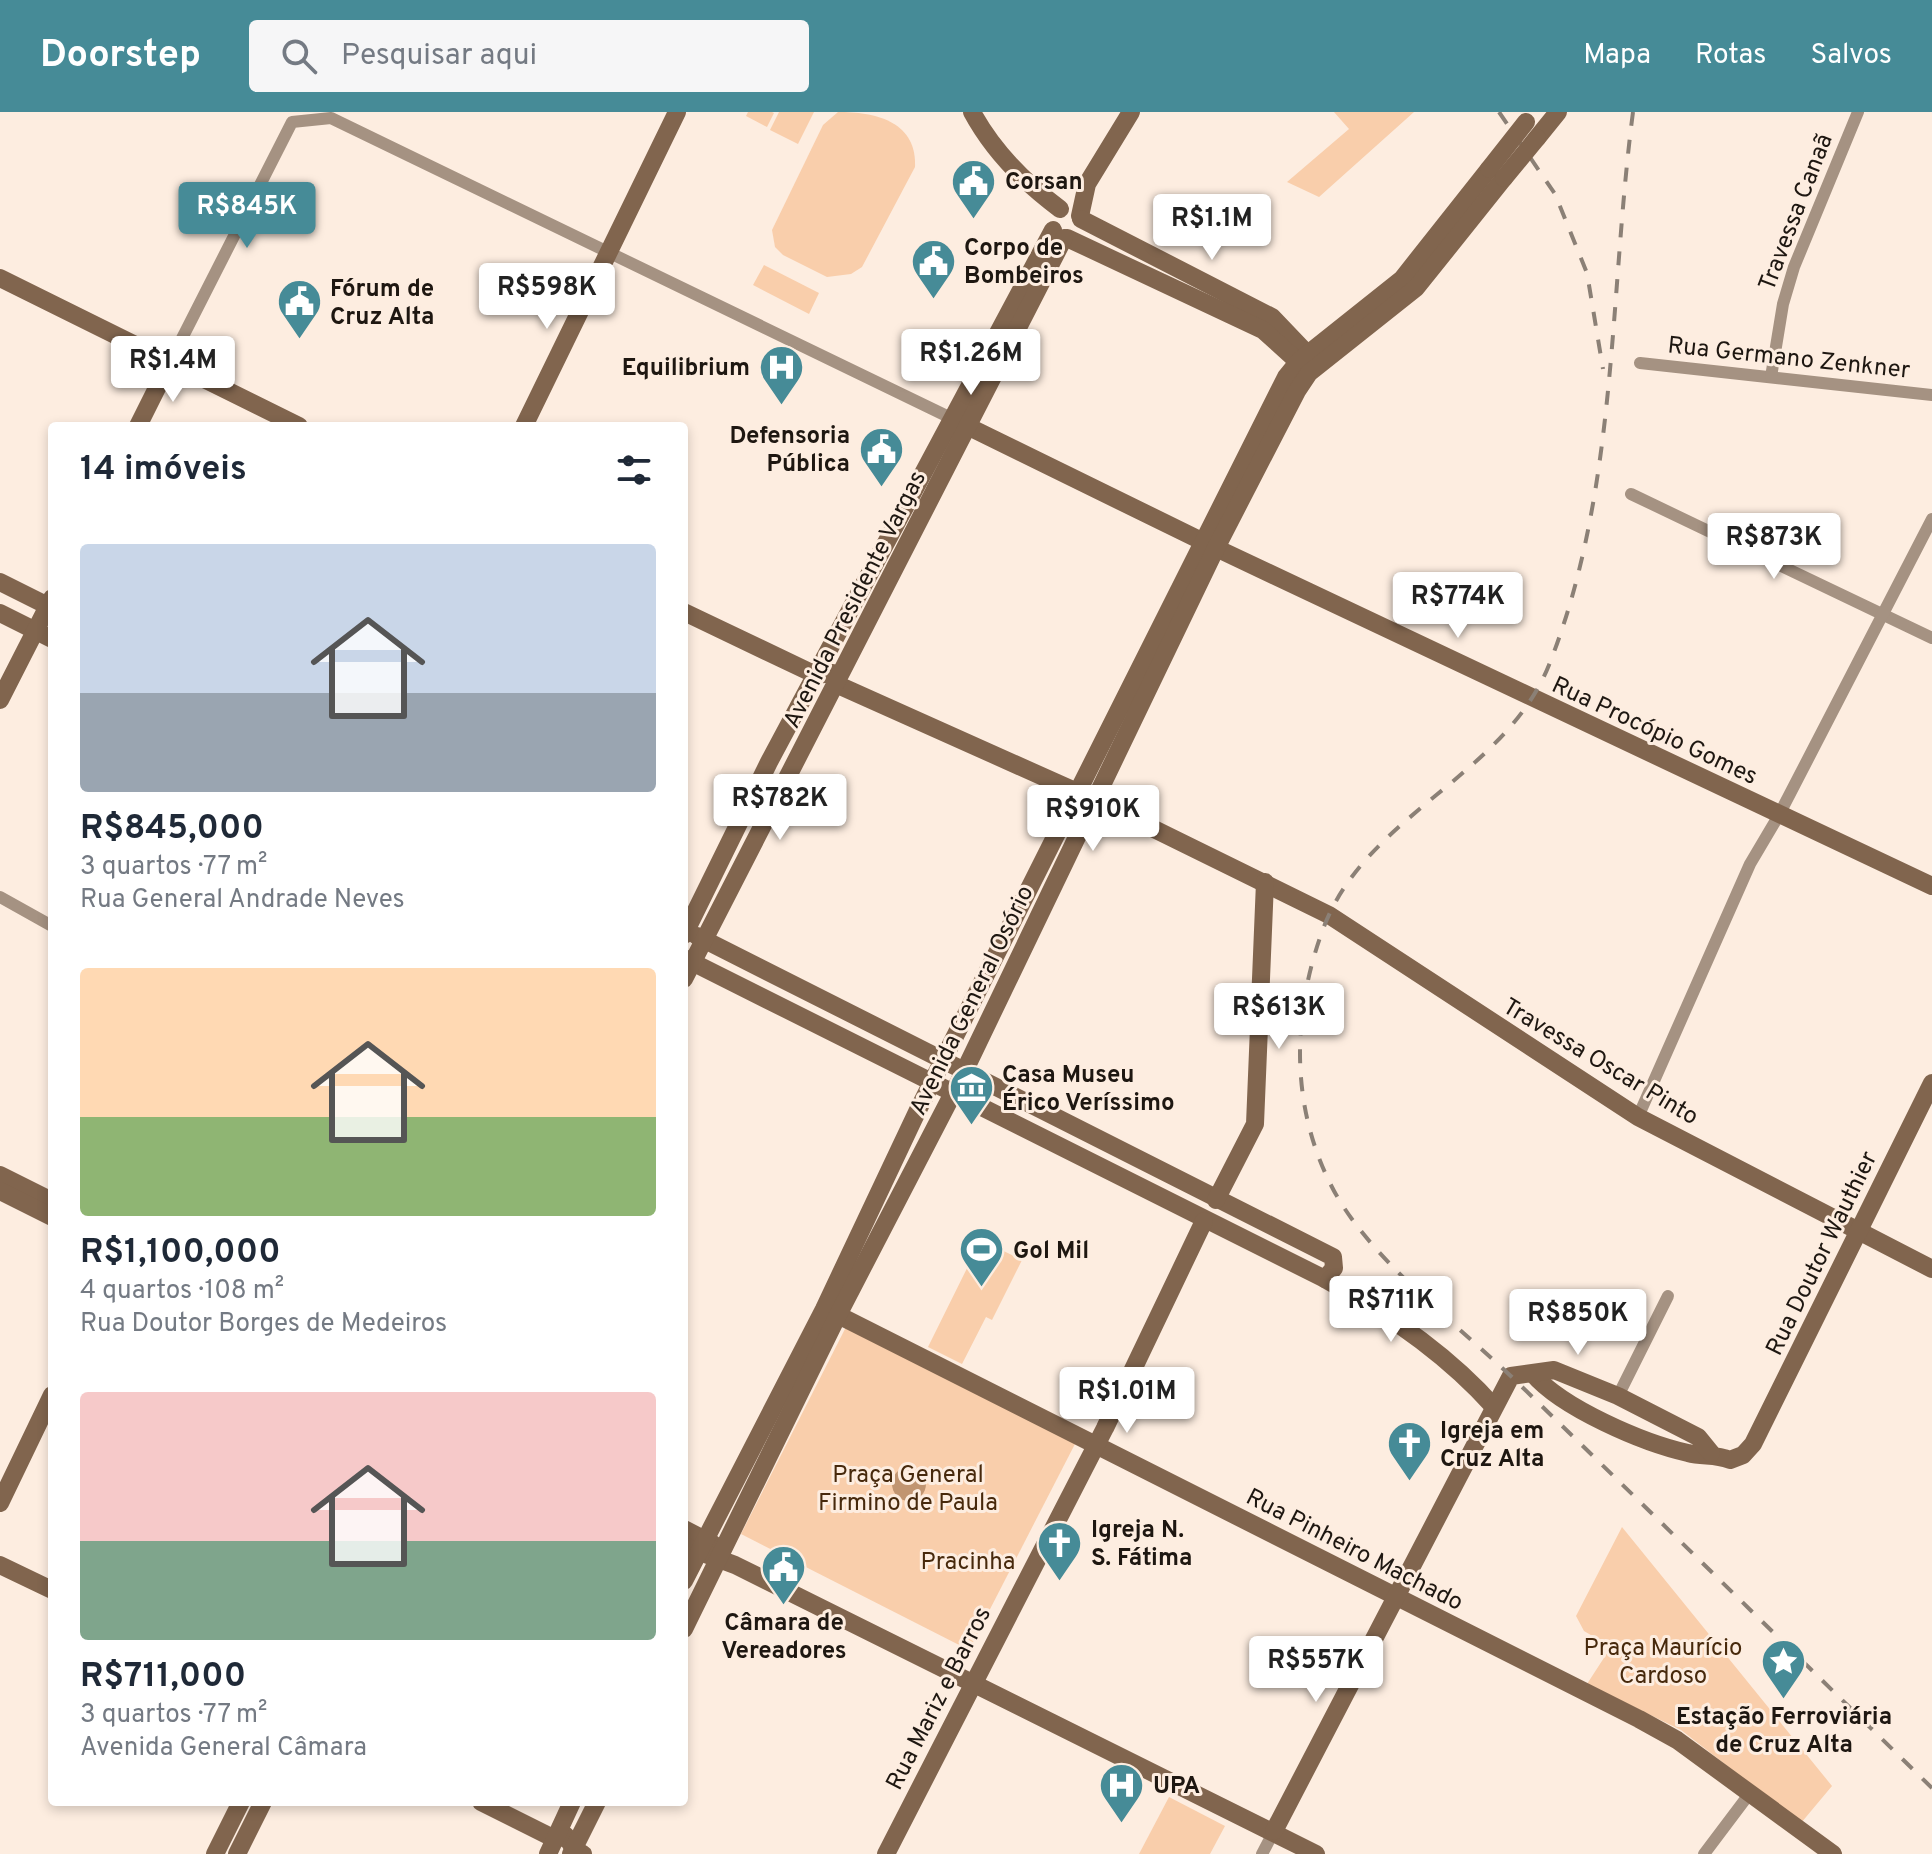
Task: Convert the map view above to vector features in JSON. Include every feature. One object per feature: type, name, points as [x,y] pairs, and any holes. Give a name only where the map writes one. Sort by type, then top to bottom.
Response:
[{"type":"main road","points":[[526,422],[677,112]]},
{"type":"main road","points":[[972,112],[990,140],[1065,223],[1274,328],[1309,364]]},
{"type":"main road","name":"Avenida Presidente Vargas","points":[[688,965],[705,941],[838,685],[961,423],[1065,223],[1131,112]]},
{"type":"main road","name":"Avenida General Osório","points":[[688,1622],[724,1558],[838,1315],[964,1072],[1095,800],[1286,377],[1309,364],[1402,279],[1449,233],[1533,124],[1558,112]]},
{"type":"main road","points":[[0,278],[291,422]]},
{"type":"main road","points":[[140,422],[170,362]]},
{"type":"main road","name":"Avenida Presidente Vargas","points":[[688,926],[816,675],[961,423]]},
{"type":"main road","name":"Rua Procópio Gomes","points":[[961,423],[1209,544],[1932,886]]},
{"type":"main road","name":"Avenida General Osório","points":[[688,1569],[696,1546],[824,1309],[1077,792],[1209,544]]},
{"type":"main road","points":[[0,582],[48,603]]},
{"type":"main road","points":[[0,700],[48,609]]},
{"type":"main road","points":[[0,613],[48,637]]},
{"type":"main road","points":[[688,614],[816,675]]},
{"type":"main road","name":"Travessa Oscar Pinto","points":[[816,675],[823,688],[829,690],[838,685],[1095,800],[1329,915],[1638,1117],[1932,1269]]},
{"type":"main road","name":"Rua Mariz e Barros","points":[[886,1854],[1097,1444],[1204,1221],[1198,1214],[1199,1204],[1206,1198],[1216,1200],[1255,1124],[1265,882]]},
{"type":"main road","points":[[688,933],[1216,1200],[1329,1253],[1334,1268],[1325,1279]]},
{"type":"main road","points":[[688,966],[933,1082],[1204,1221],[1325,1279],[1384,1312],[1473,1384],[1494,1407]]},
{"type":"main road","name":"Rua Doutor Wauthier","points":[[1711,1453],[1730,1460],[1743,1455],[1753,1444],[1932,1083]]},
{"type":"main road","points":[[5,1186],[48,1200]]},
{"type":"main road","points":[[5,1186],[48,1214]]},
{"type":"main road","name":"Rua Pinheiro Machado","points":[[838,1315],[1665,1733],[1833,1854]]},
{"type":"main road","points":[[1274,1831],[1511,1376],[1554,1370],[1618,1396],[1698,1437],[1711,1453]]},
{"type":"main road","points":[[1533,1374],[1547,1391],[1631,1432],[1690,1454],[1711,1453]]},
{"type":"main road","points":[[0,1503],[48,1403]]},
{"type":"main road","points":[[696,1546],[1316,1854]]},
{"type":"main road","points":[[0,1565],[48,1588]]},
{"type":"main road","points":[[215,1854],[239,1806]]},
{"type":"main road","points":[[237,1854],[261,1806]]},
{"type":"main road","points":[[487,1806],[560,1853],[576,1852],[595,1806]]},
{"type":"main road","points":[[551,1847],[570,1806]]},
{"type":"street","name":"Travessa Canaã","points":[[1771,377],[1783,304],[1794,267],[1858,112]]},
{"type":"street","name":"Rua Procópio Gomes","points":[[170,362],[292,122],[331,118],[961,423]]},
{"type":"street","name":"Rua Germano Zenkner","points":[[1640,363],[1932,395]]},
{"type":"street","points":[[1631,494],[1932,638]]},
{"type":"street","points":[[1638,1117],[1750,864],[1779,815],[1932,519]]},
{"type":"street","points":[[0,897],[48,924]]},
{"type":"street","points":[[1618,1396],[1668,1296]]},
{"type":"street","points":[[1704,1854],[1750,1793]]},
{"type":"street","points":[[1262,1854],[1274,1831]]},
{"type":"green space","points":[[748,112],[774,113],[767,127],[746,116]]},
{"type":"green space","points":[[779,112],[814,112],[798,144],[770,130]]},
{"type":"green space","points":[[838,112],[879,117],[901,129],[914,151],[915,167],[862,267],[851,274],[827,277],[783,255],[775,247],[772,230],[823,125]]},
{"type":"green space","points":[[1334,112],[1414,112],[1319,197],[1287,182],[1349,129]]},
{"type":"green space","points":[[764,265],[819,293],[809,314],[753,285]]},
{"type":"green space","name":"Gol Mil","points":[[981,1240],[1022,1260],[992,1320],[986,1317],[962,1364],[928,1347]]},
{"type":"green space","name":"Praça General Firmino de Paula","points":[[847,1325],[1076,1442],[969,1650],[741,1534]]},
{"type":"green space","name":"Praça Maurício Cardoso","points":[[1622,1527],[1832,1786],[1801,1823],[1681,1730],[1587,1684],[1611,1647],[1584,1631],[1576,1616]]},
{"type":"green space","points":[[1169,1797],[1225,1826],[1210,1854],[1139,1854]]},
{"type":"shaded area","points":[[909,1467],[921,1472],[926,1484],[921,1496],[909,1501],[897,1496],[892,1484],[897,1472]]},
{"type":"railway","points":[[1499,112],[1555,194],[1587,273],[1603,369]]},
{"type":"railway","points":[[1633,112],[1600,462],[1588,531],[1571,599],[1549,665],[1529,703],[1502,736],[1372,853],[1345,886],[1325,924],[1306,988],[1302,1020],[1300,1053],[1307,1118],[1316,1150],[1344,1208],[1388,1262],[1516,1381],[1932,1788]]},
{"type":"place","name":"Corsan","points":[[974,220]]},
{"type":"place","name":"Corpo de Bombeiros","points":[[933,300]]},
{"type":"place","name":"Fórum de Cruz Alta","points":[[299,341]]},
{"type":"place","name":"Equilibrium","points":[[781,406]]},
{"type":"place","name":"Defensoria Pública","points":[[881,488]]},
{"type":"place","name":"Casa Museu Érico Veríssimo","points":[[971,1127]]},
{"type":"place","name":"Gol Mil","points":[[982,1289]]},
{"type":"place","name":"Igreja em Cruz Alta","points":[[1409,1483]]},
{"type":"place","name":"Igreja N. S. Fátima","points":[[1060,1582]]},
{"type":"place","name":"Câmara de Vereadores","points":[[784,1607]]},
{"type":"place","name":"Estação Ferroviária de Cruz Alta","points":[[1784,1701]]},
{"type":"place","name":"UPA","points":[[1122,1824]]},
{"type":"park label","name":"Pracinha","points":[[968,1561]]}]
